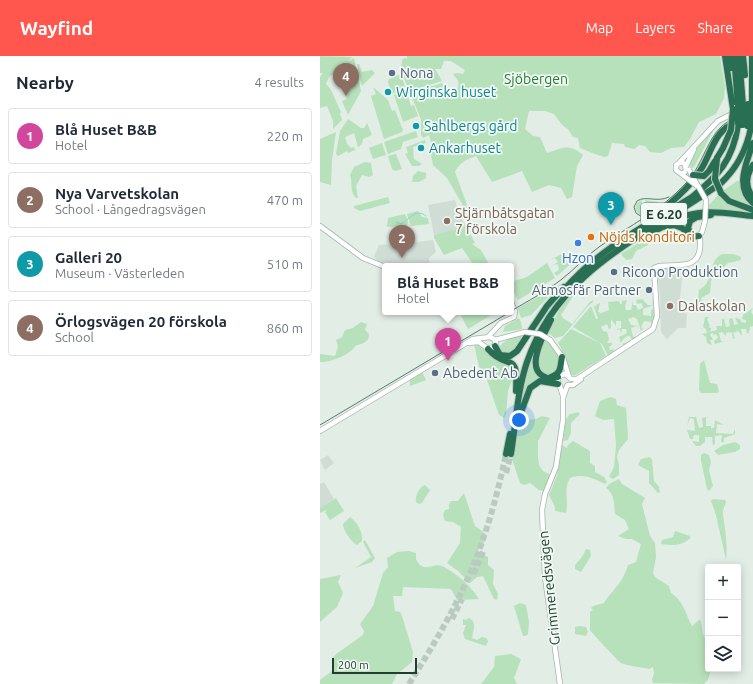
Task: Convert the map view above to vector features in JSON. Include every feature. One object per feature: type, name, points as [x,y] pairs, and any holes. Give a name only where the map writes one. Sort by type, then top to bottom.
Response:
[{"type":"highway","points":[[724,56],[743,105]]},
{"type":"highway","points":[[729,56],[734,102],[743,105]]},
{"type":"highway","name":"E 6.20","points":[[734,56],[746,125],[746,145],[737,164],[721,183],[621,248],[582,278],[562,298],[542,327],[527,361],[519,396],[515,428],[508,454],[516,391],[528,349],[539,325],[551,307],[577,276],[602,253],[692,197],[705,186],[722,168],[746,125]]},
{"type":"highway","points":[[631,234],[656,216],[682,193],[700,171],[711,148],[724,129],[738,122],[746,125],[739,56]]},
{"type":"highway","points":[[689,170],[700,177],[706,175],[717,158],[731,130],[743,105],[744,56]]},
{"type":"highway","name":"E 6.20","points":[[743,105],[752,56]]},
{"type":"highway","name":"E 6.20","points":[[675,214],[686,210],[711,196],[735,174],[746,152],[752,134],[746,125]]},
{"type":"highway","points":[[753,142],[743,181],[746,194],[753,203]]},
{"type":"highway","points":[[717,158],[715,179],[721,193],[729,201],[753,210]]},
{"type":"highway","points":[[753,166],[749,172],[747,183],[753,198]]},
{"type":"highway","points":[[656,226],[702,211],[750,216]]},
{"type":"highway","points":[[699,236],[692,234],[688,228],[689,223],[694,218],[714,214],[750,216]]},
{"type":"highway","points":[[621,248],[670,225],[680,227],[693,238],[699,236]]},
{"type":"highway","points":[[495,342],[500,355],[506,357],[513,354],[526,340],[547,306],[577,276]]},
{"type":"highway","points":[[560,380],[546,377],[536,370],[535,359],[546,329],[562,298]]},
{"type":"highway","points":[[486,347],[497,358],[510,362],[515,366],[517,371],[516,391]]},
{"type":"highway","points":[[546,377],[558,374],[562,357]]},
{"type":"highway","points":[[515,428],[530,388],[540,382],[560,380]]},
{"type":"street","points":[[700,188],[676,171],[678,164],[694,149],[714,125],[726,116],[737,112],[753,112]]},
{"type":"street","points":[[683,175],[689,170],[694,149]]},
{"type":"street","points":[[560,380],[569,377],[577,379],[645,335],[654,327],[657,316],[654,268],[695,262],[699,252],[699,236],[702,232],[705,221],[706,200],[689,170],[682,163],[678,164]]},
{"type":"street","points":[[320,226],[355,253],[382,266]]},
{"type":"street","points":[[486,347],[487,337],[499,325],[513,318],[516,314],[514,309]]},
{"type":"street","points":[[495,342],[496,333],[506,321]]},
{"type":"street","points":[[486,347],[507,337],[525,332],[540,334],[550,340],[562,357],[569,377]]},
{"type":"street","points":[[320,431],[476,338],[487,337],[495,342]]},
{"type":"street","points":[[467,343],[477,342],[486,347]]},
{"type":"street","name":"Grimmeredsvägen","points":[[560,684],[545,576],[542,510],[545,493],[556,467],[563,420],[564,398],[560,380],[562,357]]},
{"type":"street","points":[[560,380],[568,386],[577,382],[595,366]]},
{"type":"street","name":"Grimmeredsvägen","points":[[564,398],[569,377]]},
{"type":"shaded area","name":"Stjärnbåtsgatan 7 förskola","points":[[455,200],[460,216],[466,226],[434,235],[428,205]]},
{"type":"shaded area","points":[[433,240],[436,252],[429,258],[430,263],[382,263],[378,262],[374,257],[379,245]]},
{"type":"shaded area","name":"Dalaskolan","points":[[683,267],[679,310],[687,314],[686,328],[678,328],[667,339],[661,332],[660,293],[657,271],[658,268]]},
{"type":"shaded area","points":[[328,455],[334,463],[325,470],[320,460]]},
{"type":"shaded area","points":[[324,482],[334,499],[320,508],[320,484]]},
{"type":"green space","points":[[320,56],[352,57],[340,71],[329,77],[326,84],[331,90],[341,112],[340,114],[342,120],[333,129],[333,121],[327,106],[320,108],[320,77],[323,73],[320,73]]},
{"type":"green space","name":"Sjöbergen","points":[[407,56],[720,56],[725,88],[724,98],[716,114],[699,122],[684,147],[671,148],[661,153],[650,152],[645,146],[639,145],[635,149],[625,147],[624,144],[612,143],[608,156],[605,157],[580,148],[578,138],[573,137],[568,129],[563,126],[554,114],[545,111],[529,111],[525,129],[533,136],[540,137],[547,153],[562,148],[570,148],[583,155],[577,166],[572,197],[567,199],[561,188],[549,185],[532,192],[522,171],[492,182],[476,156],[469,158],[459,166],[455,172],[466,202],[467,208],[465,209],[447,178],[433,165],[431,155],[432,146],[429,135],[423,138],[421,135],[421,119],[410,93],[442,83],[447,90],[446,96],[449,96],[458,88],[457,79],[453,74],[463,74],[465,70],[451,61],[444,61],[441,69],[435,69],[442,81],[409,91],[401,70],[402,60],[404,58],[407,59]]},
{"type":"green space","points":[[354,58],[361,91],[348,115],[342,101],[347,99],[341,86],[346,84],[348,79],[349,70],[347,62]]},
{"type":"green space","points":[[357,64],[359,64],[362,72],[372,70],[375,73],[362,86]]},
{"type":"green space","points":[[401,74],[405,87],[392,94],[388,82],[389,79]]},
{"type":"green space","points":[[373,87],[388,100],[392,111],[395,110],[403,130],[402,132],[384,139],[371,96],[376,94]]},
{"type":"green space","points":[[406,90],[411,106],[414,105],[418,116],[403,122],[394,95]]},
{"type":"green space","points":[[348,119],[361,128],[364,128],[367,123],[372,135],[363,139],[362,144],[358,147],[354,133],[345,137],[347,144],[351,148],[354,147],[355,150],[348,153],[347,151],[338,156],[336,154],[340,131]]},
{"type":"green space","points":[[714,129],[694,167],[690,169],[690,163],[695,152]]},
{"type":"green space","points":[[416,131],[418,137],[403,142],[401,149],[388,154],[384,142]]},
{"type":"green space","points":[[336,132],[332,160],[331,185],[320,182],[320,139]]},
{"type":"green space","points":[[425,140],[426,143],[413,147],[414,159],[422,164],[419,166],[412,166],[405,154],[408,153],[406,147]]},
{"type":"green space","points":[[382,143],[386,155],[373,159],[369,148]]},
{"type":"green space","points":[[396,154],[402,169],[395,171],[392,169],[388,156]]},
{"type":"green space","points":[[365,162],[371,163],[373,175],[369,177],[362,175],[356,186],[358,198],[356,198],[352,189],[350,175],[354,167]]},
{"type":"green space","points":[[418,171],[426,173],[426,178],[419,182],[412,182],[413,176]]},
{"type":"green space","points":[[739,181],[744,198],[753,206],[732,198],[724,192],[724,190]]},
{"type":"green space","points":[[719,194],[729,203],[753,214],[709,209],[709,205]]},
{"type":"green space","points":[[388,197],[390,203],[360,211],[354,208],[354,206]]},
{"type":"green space","points":[[642,200],[642,204],[646,203],[645,200],[658,202],[652,206],[650,205],[650,208],[640,215],[636,209],[636,205]]},
{"type":"green space","points":[[418,211],[422,217],[428,218],[429,224],[411,226],[407,214]]},
{"type":"green space","points":[[405,214],[408,221],[407,226],[387,227],[388,218]]},
{"type":"green space","points":[[466,226],[475,243],[472,244],[481,250],[488,263],[472,263],[462,248],[444,255],[434,238],[434,235]]},
{"type":"green space","points":[[634,227],[593,257],[618,237]]},
{"type":"green space","points":[[651,235],[648,245],[636,251],[632,259],[626,260],[621,254]]},
{"type":"green space","points":[[562,254],[564,263],[567,263],[571,259],[575,260],[557,276],[554,273],[559,270],[558,264],[553,265],[558,262],[555,258],[550,260]]},
{"type":"green space","points":[[722,254],[733,254],[741,257],[741,260],[728,263],[714,276],[711,281],[710,293],[701,298],[703,308],[701,310],[697,309],[699,290],[708,281],[715,260]]},
{"type":"green space","points":[[547,263],[555,278],[518,300],[514,293],[514,281],[527,277]]},
{"type":"green space","points":[[579,269],[555,294],[531,328],[527,328],[550,299]]},
{"type":"green space","points":[[561,284],[531,315],[521,318],[518,308]]},
{"type":"green space","points":[[580,285],[561,315],[563,318],[572,324],[589,303],[593,300],[593,302],[563,336],[555,338],[547,332],[563,304]]},
{"type":"green space","points":[[652,298],[654,305],[643,309],[643,315],[651,316],[651,311],[654,308],[655,319],[652,327],[651,322],[644,321],[641,327],[643,329],[641,331],[637,319],[633,317],[628,319],[631,325],[638,326],[639,329],[637,326],[631,328],[633,337],[639,336],[625,346],[622,344],[632,340],[630,336],[627,336],[621,343],[619,337],[627,333],[626,329],[622,329],[621,334],[620,329],[617,330],[621,328],[621,321],[616,321],[616,326],[611,319],[611,328],[609,329],[607,324],[601,327],[603,331],[607,332],[609,339],[607,343],[612,343],[609,347],[610,350],[613,349],[615,352],[608,356],[602,344],[573,327],[591,306],[596,319],[598,319],[593,304],[595,307],[600,303],[599,314],[609,310],[608,302],[619,301],[620,304],[622,304],[622,301],[627,300],[625,306],[626,310],[631,310],[633,300],[633,305],[636,305],[638,310],[643,308],[642,303],[637,304],[636,300],[642,299],[648,305],[653,305]]},
{"type":"green space","points":[[753,308],[751,312],[753,315],[753,326],[750,327],[749,333],[744,334],[747,333],[746,329],[741,329],[742,336],[738,331],[733,333],[735,338],[733,339],[732,333],[726,333],[726,336],[722,332],[719,333],[721,341],[724,341],[715,344],[714,341],[718,338],[716,334],[713,335],[713,333],[710,334],[713,340],[710,340],[712,345],[707,343],[706,337],[702,334],[707,333],[706,329],[703,327],[705,317],[709,317],[707,319],[710,326],[708,327],[711,328],[711,330],[709,332],[717,330],[716,326],[722,326],[722,319],[724,319],[726,327],[730,326],[730,318],[733,319],[734,325],[738,324],[735,318],[746,323],[746,320],[742,319],[742,316],[743,317],[743,315]]},
{"type":"green space","points":[[461,315],[491,315],[468,329]]},
{"type":"green space","points":[[519,318],[522,329],[503,332],[505,326]]},
{"type":"green space","points":[[361,322],[367,324],[365,330],[369,334],[369,337],[367,341],[355,346],[350,352],[340,357],[329,361],[320,362],[320,354],[335,356],[338,346],[336,340],[342,337],[345,330],[353,328]]},
{"type":"green space","points":[[571,329],[600,343],[606,356],[574,376],[569,371],[558,343]]},
{"type":"green space","points":[[527,334],[512,352],[504,355],[499,349],[507,340]]},
{"type":"green space","points":[[540,337],[532,366],[534,371],[542,378],[536,381],[519,411],[527,372]]},
{"type":"green space","points":[[544,339],[548,341],[556,350],[559,358],[560,366],[552,375],[545,375],[537,366]]},
{"type":"green space","points":[[474,344],[482,346],[501,363],[512,366],[513,377],[508,391],[506,414],[504,418],[499,415],[486,377],[479,367]]},
{"type":"green space","points":[[704,360],[710,383],[717,384],[719,392],[717,393],[701,393],[699,390],[700,364]]},
{"type":"green space","points":[[422,372],[426,380],[410,386],[410,380]]},
{"type":"green space","points":[[610,397],[616,399],[617,405],[626,408],[628,439],[619,450],[617,457],[619,475],[613,479],[609,477],[614,467],[616,445],[614,419],[603,420],[595,416],[600,401]]},
{"type":"green space","points":[[578,412],[580,414],[571,423],[571,433],[568,440],[563,441],[566,419],[570,414]]},
{"type":"green space","points":[[542,416],[550,418],[538,441],[539,465],[543,471],[551,475],[544,491],[539,490],[530,483],[524,485],[520,483],[512,459],[519,426],[527,420],[536,419]]},
{"type":"green space","points":[[689,417],[696,417],[699,428],[703,427],[702,418],[708,417],[706,418],[706,426],[711,426],[711,428],[714,428],[715,420],[724,425],[717,424],[716,433],[733,434],[735,429],[735,434],[724,438],[724,442],[721,442],[722,435],[715,436],[715,443],[713,446],[712,437],[705,437],[705,442],[700,446],[696,446],[692,441],[699,442],[699,435],[694,435],[693,439],[690,439],[687,430],[695,431],[694,419],[690,418],[687,427]]},
{"type":"green space","points":[[573,441],[590,451],[590,463],[595,466],[595,472],[604,477],[607,482],[605,484],[584,476],[570,478],[566,491],[566,513],[555,511],[555,507],[549,495],[557,475],[562,445],[567,448]]},
{"type":"green space","points":[[735,442],[740,445],[740,449],[735,452],[718,455],[714,451],[723,445]]},
{"type":"green space","points":[[704,453],[709,455],[711,462],[709,470],[713,486],[709,491],[707,489],[701,460],[701,455]]},
{"type":"green space","points":[[649,457],[652,459],[654,481],[660,488],[660,492],[658,493],[649,483],[649,471],[638,465],[641,459]]},
{"type":"green space","points":[[619,479],[622,484],[645,498],[642,504],[650,536],[655,543],[656,557],[653,573],[655,577],[669,586],[671,593],[681,604],[692,626],[699,620],[701,621],[705,638],[705,672],[710,672],[708,680],[704,684],[653,683],[653,667],[649,669],[621,663],[590,630],[590,612],[593,610],[591,608],[604,603],[608,598],[620,582],[628,565],[636,562],[641,544],[632,539],[626,539],[618,536],[629,529],[625,520],[615,514],[613,496],[606,488],[609,484]]},
{"type":"green space","points":[[425,485],[430,490],[422,503],[419,504],[416,502],[417,495],[419,490]]},
{"type":"green space","points":[[464,493],[475,526],[486,534],[486,540],[479,548],[478,552],[488,557],[488,565],[494,570],[493,584],[498,594],[497,600],[494,599],[483,576],[477,577],[470,583],[447,563],[460,543],[461,527],[453,522],[445,521],[443,515],[445,510],[449,509],[451,501],[458,501]]},
{"type":"green space","points":[[336,498],[344,511],[330,520],[325,512],[327,511],[326,510],[320,513],[320,508]]},
{"type":"green space","points":[[713,499],[725,500],[726,502],[723,513],[727,555],[726,560],[716,515],[711,501]]},
{"type":"green space","points":[[350,517],[357,524],[362,534],[362,541],[357,545],[350,539],[343,527],[343,524]]},
{"type":"green space","points":[[675,531],[690,536],[690,538],[684,543],[677,545],[661,544],[662,540],[673,537]]},
{"type":"green space","points":[[365,540],[375,558],[372,562],[355,568],[371,557],[363,542]]},
{"type":"green space","points":[[586,549],[590,550],[591,556],[581,572],[575,569],[575,565],[582,557]]},
{"type":"green space","points":[[409,551],[416,553],[416,559],[422,566],[442,566],[458,576],[468,585],[479,599],[457,600],[451,589],[403,587],[402,596],[393,596],[395,611],[400,612],[402,616],[413,652],[412,662],[397,674],[392,684],[320,684],[320,680],[332,671],[333,658],[336,654],[363,635],[364,631],[360,624],[373,606],[383,573],[388,567],[387,558],[397,552]]},
{"type":"green space","points":[[341,575],[338,582],[343,593],[337,607],[320,622],[320,579]]},
{"type":"green space","points":[[520,603],[526,605],[529,622],[528,634],[525,636],[523,636],[514,606]]},
{"type":"green space","points":[[468,618],[473,621],[474,624],[472,638],[477,640],[482,637],[486,638],[488,641],[486,646],[465,639],[463,633],[466,625],[463,625],[463,619],[466,620]]},
{"type":"green space","points":[[575,627],[586,627],[588,632],[586,636],[575,634]]},
{"type":"green space","points":[[511,654],[521,659],[514,678],[517,684],[481,684],[494,667],[495,656]]},
{"type":"waterway","points":[[396,222],[401,224],[417,213],[426,216]]},
{"type":"tunnel","points":[[409,684],[441,632],[460,596],[476,558],[490,518],[506,454]]},
{"type":"tunnel","points":[[506,473],[511,454]]},
{"type":"tunnel","points":[[474,574],[484,549]]},
{"type":"tunnel","points":[[452,619],[462,599]]},
{"type":"tram line","points":[[514,309],[556,283],[610,239],[667,201],[687,182],[712,138],[719,129],[728,122],[739,118],[753,118]]},
{"type":"tram line","points":[[649,216],[642,217],[636,213],[634,207],[637,201],[640,199],[665,199],[669,197]]},
{"type":"tram line","points":[[320,425],[505,315]]},
{"type":"place","name":"Nona","points":[[392,73]]},
{"type":"place","name":"Wirginska huset","points":[[388,92]]},
{"type":"place","name":"Örlogsvägen 20 förskola","points":[[346,96]]},
{"type":"place","name":"Sahlbergs gård","points":[[416,126]]},
{"type":"place","name":"Ankarhuset","points":[[421,148]]},
{"type":"place","name":"Stjärnbåtsgatan 7 förskola","points":[[447,221]]},
{"type":"place","name":"Galleri 20","points":[[611,225]]},
{"type":"place","name":"Nöjds konditori","points":[[591,237]]},
{"type":"place","name":"Hzon","points":[[578,243]]},
{"type":"place","name":"Nya Varvetskolan","points":[[402,258]]},
{"type":"place","name":"Ricono Produktion","points":[[614,272]]},
{"type":"place","name":"Atmosfär Partner","points":[[649,290]]},
{"type":"place","name":"Dalaskolan","points":[[670,306]]},
{"type":"place","name":"Blå Huset B&B","points":[[448,361]]},
{"type":"place","name":"Abedent Ab","points":[[435,373]]}]
